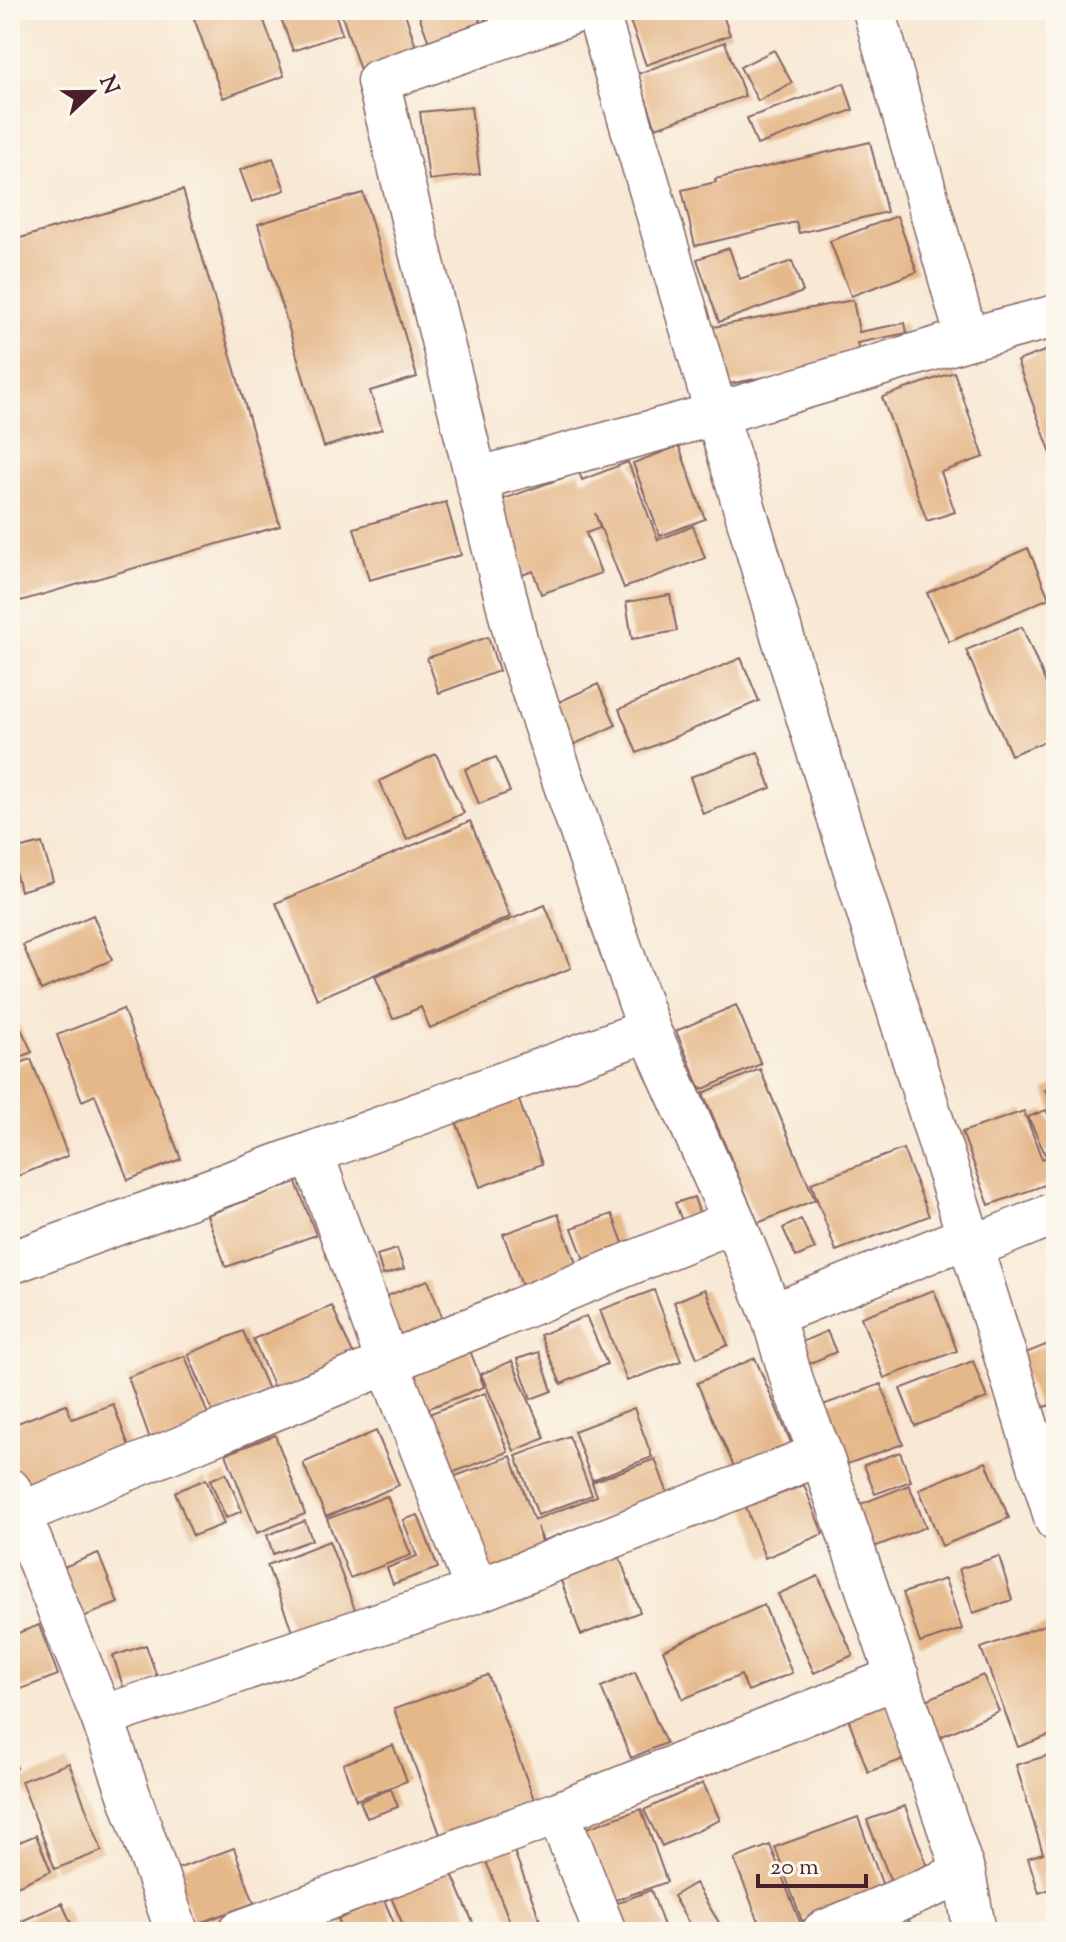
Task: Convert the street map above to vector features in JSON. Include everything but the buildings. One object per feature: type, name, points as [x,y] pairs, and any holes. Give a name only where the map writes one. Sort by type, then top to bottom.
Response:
[{"type":"street","points":[[581,10],[378,81],[519,651],[649,1030],[772,1315],[795,1390],[821,1454],[964,1873],[975,1932]]},
{"type":"street","points":[[597,10],[716,414],[970,1241],[1041,1414],[1056,1520]]},
{"type":"street","points":[[874,10],[967,339]]},
{"type":"street","points":[[476,479],[1056,316]]},
{"type":"street","points":[[10,1263],[649,1030]]},
{"type":"street","points":[[312,1153],[388,1364],[477,1591]]},
{"type":"street","points":[[772,1315],[970,1241],[1056,1213]]},
{"type":"street","points":[[177,1932],[102,1717],[14,1502],[388,1364],[734,1221]]},
{"type":"street","points":[[102,1717],[477,1591],[821,1454]]},
{"type":"street","points":[[239,1932],[558,1813],[898,1677]]},
{"type":"street","points":[[558,1813],[605,1932]]},
{"type":"street","points":[[823,1932],[964,1873]]}]
